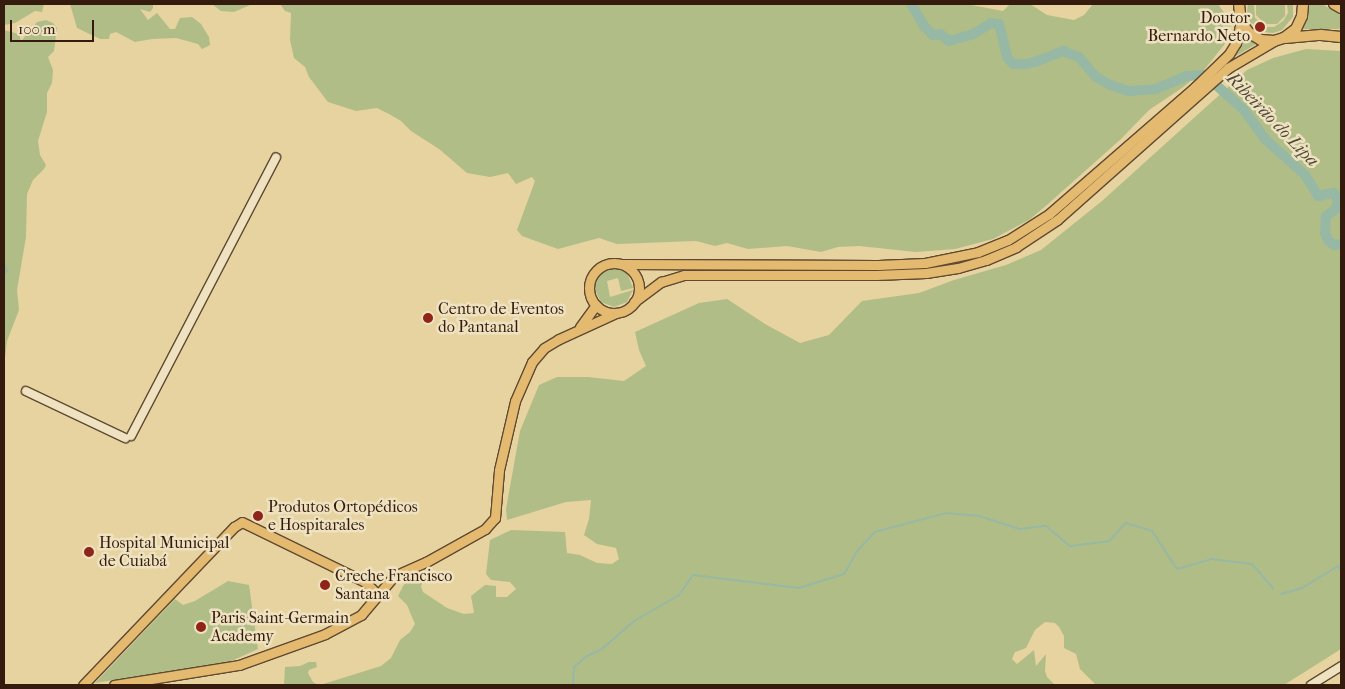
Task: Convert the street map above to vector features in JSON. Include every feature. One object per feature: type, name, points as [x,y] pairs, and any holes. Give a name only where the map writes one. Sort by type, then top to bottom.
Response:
[{"type":"highway","points":[[1279,40],[1291,34],[1300,23],[1302,4]]},
{"type":"highway","points":[[1334,4],[1341,8]]},
{"type":"highway","points":[[1237,6],[1241,22],[1255,37],[1279,40],[1316,36],[1341,37]]},
{"type":"main road","points":[[1218,72],[1233,48],[1241,22]]},
{"type":"main road","points":[[365,582],[388,580],[472,537],[491,525],[495,518],[499,470],[507,432],[523,380],[532,362],[544,348],[578,329],[625,310],[662,282],[684,275],[876,275],[926,273],[958,268],[986,260],[1016,247],[1057,220],[1218,72],[1279,40]]},
{"type":"main road","points":[[616,313],[604,311],[596,305],[589,292],[592,275],[604,264],[878,265],[925,263],[978,252],[1008,240],[1049,214],[1198,90]]},
{"type":"main road","points":[[622,264],[632,270],[638,280],[638,292],[634,302]]},
{"type":"main road","points":[[578,329],[596,305]]},
{"type":"main road","points":[[88,683],[238,524],[247,524],[365,582],[378,594]]},
{"type":"main road","points":[[114,685],[204,672],[249,662],[353,621],[361,615],[388,580]]},
{"type":"street","points":[[26,391],[128,437],[276,157]]},
{"type":"street","points":[[1310,685],[1341,666]]},
{"type":"green space","points":[[4,4],[44,4],[42,12],[35,11],[15,23],[4,25]]},
{"type":"green space","points":[[70,4],[153,4],[150,12],[140,9],[148,20],[157,13],[170,29],[175,29],[180,18],[192,17],[201,24],[209,37],[210,45],[202,49],[198,44],[176,38],[135,42],[116,32],[110,34],[109,39],[100,39],[77,28]]},
{"type":"green space","points":[[212,4],[261,4],[250,5],[234,12],[221,11]]},
{"type":"green space","points":[[280,4],[966,4],[1003,11],[1010,4],[1030,4],[1047,15],[1074,20],[1084,15],[1093,4],[1218,4],[1227,17],[1230,27],[1229,36],[1224,45],[1204,70],[1182,88],[1149,110],[1121,139],[1029,220],[993,239],[955,249],[916,252],[859,246],[838,247],[821,252],[787,246],[748,249],[727,243],[715,246],[696,241],[617,244],[599,238],[558,249],[522,236],[517,230],[535,181],[532,177],[516,184],[508,173],[490,177],[467,173],[439,149],[389,114],[377,108],[356,111],[328,102],[309,77],[305,67],[294,58],[290,40],[291,13],[285,11]]},
{"type":"green space","points":[[1248,4],[1254,4],[1255,18],[1266,27],[1274,27],[1283,21],[1288,13],[1287,4],[1293,4],[1293,17],[1282,30],[1273,33],[1264,32],[1250,22],[1247,12]]},
{"type":"green space","points":[[1256,4],[1285,4],[1285,16],[1277,24],[1265,24],[1256,15]]},
{"type":"green space","points":[[1306,4],[1322,4],[1341,15],[1341,29],[1300,29],[1306,16]]},
{"type":"green space","points":[[46,20],[53,23],[57,28],[54,51],[48,57],[53,70],[52,83],[47,93],[47,112],[38,141],[40,155],[46,165],[33,180],[27,194],[26,237],[17,290],[19,310],[7,341],[4,367],[4,30],[19,34],[21,41],[37,22]]},
{"type":"green space","points":[[1245,35],[1258,43],[1231,59],[1239,49]]},
{"type":"green space","points":[[1306,49],[1341,51],[1341,649],[1284,685],[1096,685],[1080,669],[1076,654],[1064,648],[1064,636],[1059,627],[1055,623],[1045,622],[1035,630],[1026,648],[1015,652],[1012,659],[1017,664],[1034,650],[1036,666],[1046,654],[1045,671],[1047,677],[1055,685],[320,685],[381,666],[391,658],[400,640],[410,632],[415,624],[407,605],[398,596],[403,586],[411,577],[422,572],[425,577],[421,586],[423,592],[447,608],[464,614],[474,613],[471,596],[485,585],[496,586],[496,597],[507,597],[516,589],[510,582],[491,580],[486,574],[490,540],[511,530],[565,532],[567,553],[580,555],[597,563],[612,564],[619,559],[616,548],[597,544],[584,535],[589,519],[591,500],[566,502],[507,520],[506,509],[520,431],[539,385],[557,377],[588,377],[624,381],[646,366],[639,350],[635,332],[699,303],[727,299],[765,324],[800,343],[829,335],[862,301],[919,293],[954,280],[1006,265],[1041,250],[1102,201],[1247,70],[1273,58]]},
{"type":"green space","points":[[614,268],[627,273],[633,288],[621,291],[618,278],[607,281],[610,297],[633,290],[627,302],[614,307],[601,302],[594,288],[600,274]]},
{"type":"green space","name":"Paris Saint-Germain Academy","points":[[228,581],[249,585],[258,649],[229,662],[95,683],[175,599],[183,605],[195,601]]},
{"type":"green space","points":[[309,662],[316,662],[317,667],[309,670],[308,673],[313,682],[318,685],[284,685],[285,667],[300,666]]},
{"type":"waterway","name":"Ribeirão do Lipa","points":[[911,4],[924,26],[933,35],[940,34],[949,41],[973,34],[991,23],[999,24],[1007,57],[1013,64],[1026,64],[1038,61],[1063,51],[1079,57],[1095,76],[1110,85],[1129,91],[1156,89],[1186,76],[1205,75],[1244,110],[1265,139],[1305,175],[1318,196],[1334,193],[1338,200],[1336,209],[1326,216],[1325,233],[1328,240],[1334,245],[1341,244]]},
{"type":"waterway","points":[[4,264],[7,271],[4,275]]},
{"type":"waterway","points":[[4,298],[4,305]]},
{"type":"waterway","points":[[573,685],[574,667],[587,656],[602,649],[634,621],[679,595],[693,575],[799,588],[844,574],[858,550],[875,532],[946,513],[979,516],[1020,529],[1046,526],[1070,546],[1109,541],[1126,523],[1152,531],[1177,569],[1211,559],[1252,564],[1273,588]]},
{"type":"waterway","points":[[1281,594],[1302,588],[1338,566],[1341,571]]},
{"type":"place","name":"Doutor Bernardo Neto","points":[[1260,27]]},
{"type":"place","name":"Centro de Eventos do Pantanal","points":[[428,318]]},
{"type":"place","name":"Produtos Ortopédicos e Hospitarales","points":[[258,516]]},
{"type":"place","name":"Hospital Municipal de Cuiabá","points":[[89,552]]},
{"type":"place","name":"Creche Francisco Santana","points":[[325,585]]},
{"type":"place","name":"Paris Saint-Germain Academy","points":[[201,627]]}]
